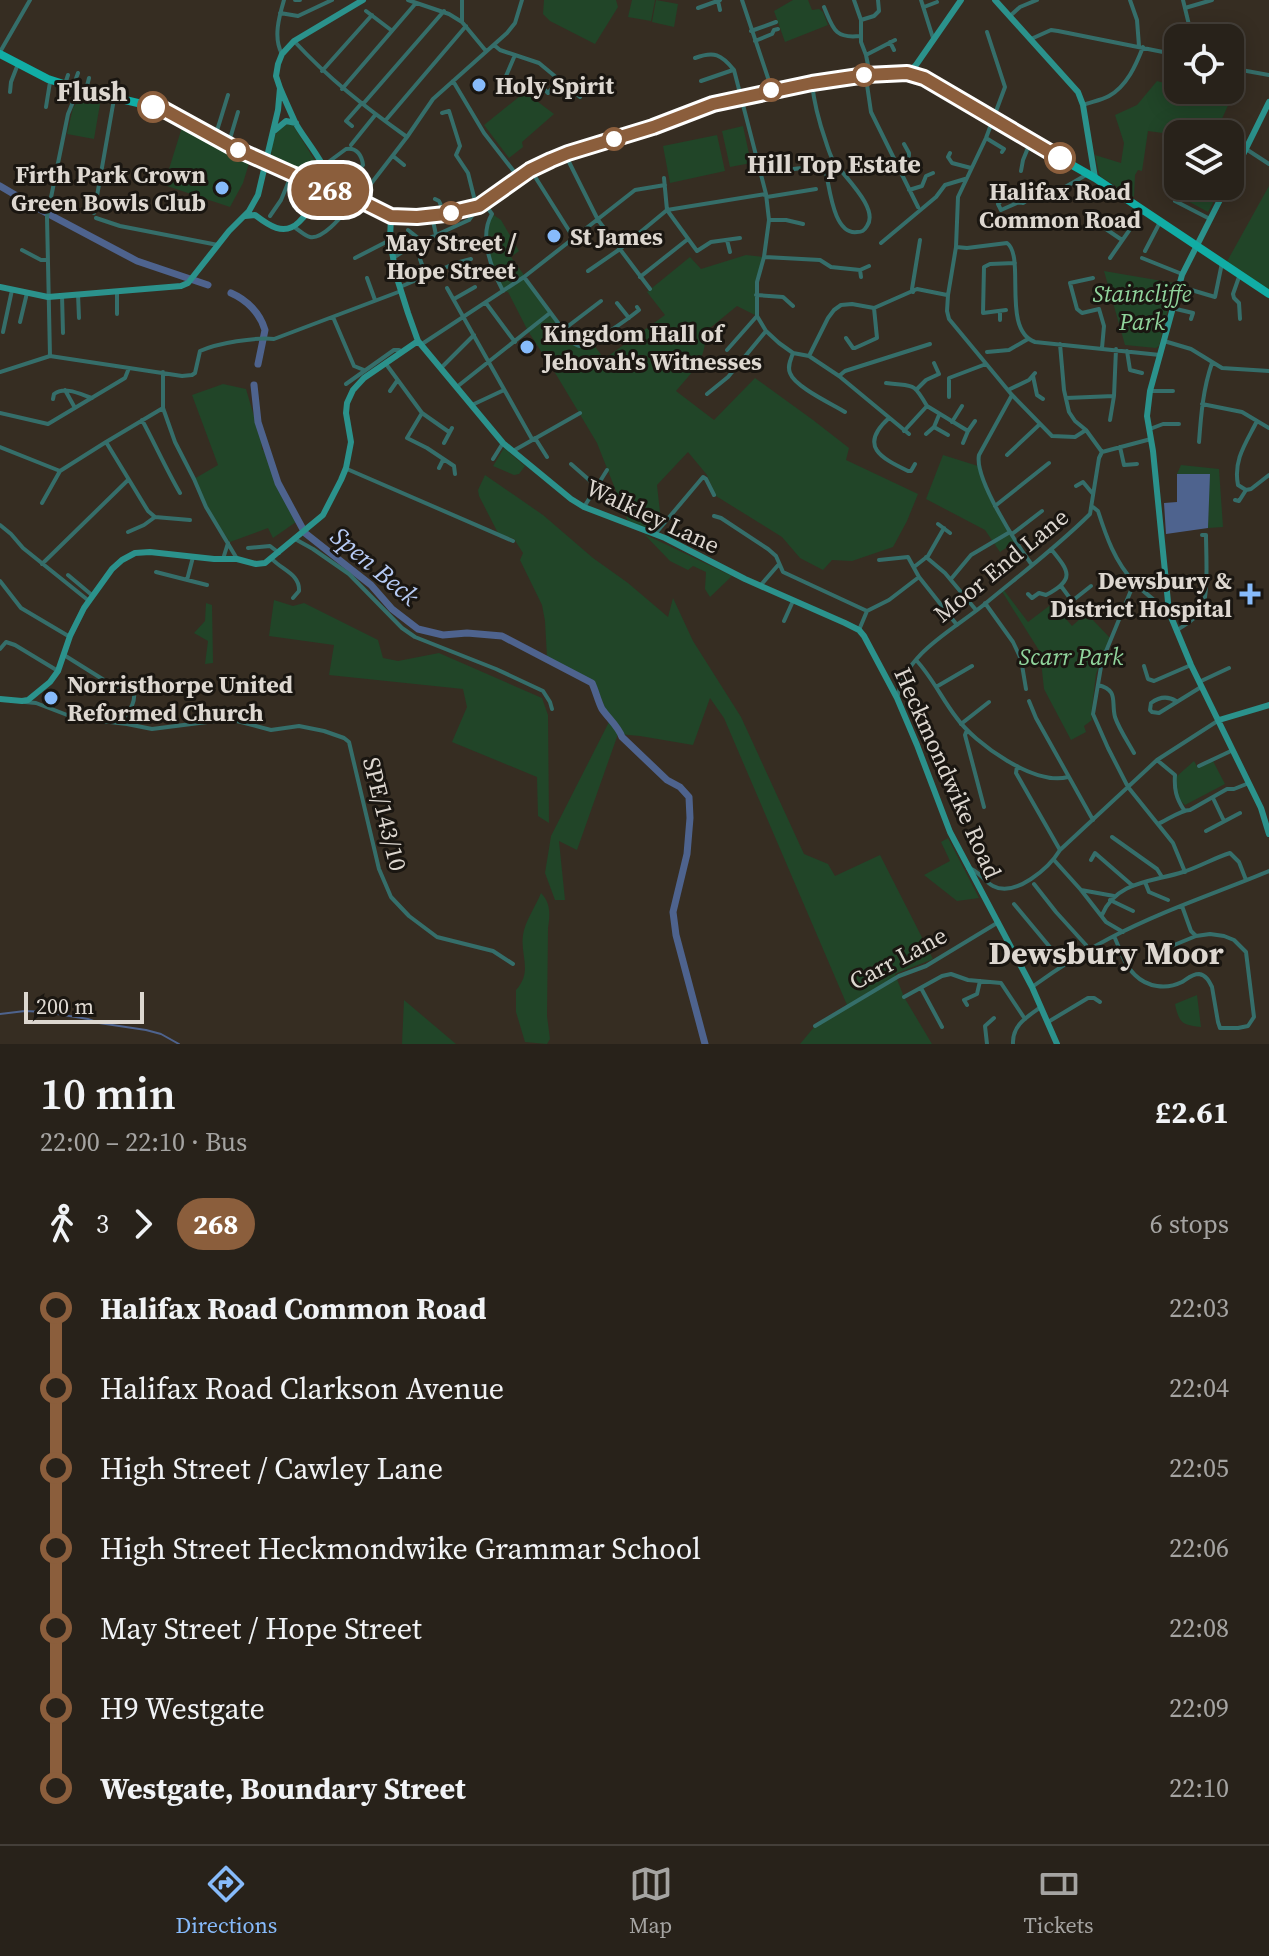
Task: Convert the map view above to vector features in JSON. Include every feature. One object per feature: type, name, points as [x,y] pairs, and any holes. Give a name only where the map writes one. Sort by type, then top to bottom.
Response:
[{"type":"main road","points":[[0,53],[51,80],[163,109],[266,163],[391,216],[404,217],[432,216],[482,205],[530,170],[564,154],[653,127],[713,104],[812,83],[907,73],[935,83],[1092,176],[1269,294]]},
{"type":"street","points":[[0,53],[30,0]]},
{"type":"street","points":[[282,54],[277,40],[284,0]]},
{"type":"street","points":[[280,13],[298,16],[332,0]]},
{"type":"street","points":[[341,0],[345,9]]},
{"type":"street","points":[[408,0],[444,11],[464,24],[486,51]]},
{"type":"street","points":[[385,121],[464,24],[462,0]]},
{"type":"street","points":[[293,226],[311,237],[319,236],[339,219],[393,156],[437,95],[507,33],[515,23],[522,0]]},
{"type":"street","points":[[742,0],[772,90]]},
{"type":"street","points":[[854,0],[861,20],[860,36],[866,55],[871,112],[918,207]]},
{"type":"street","points":[[861,20],[879,11],[878,0]]},
{"type":"street","points":[[921,0],[934,41]]},
{"type":"street","points":[[907,73],[934,41],[961,0]]},
{"type":"street","points":[[995,0],[1078,92],[1083,105],[1092,176],[1053,194],[1030,191],[1026,201],[1017,203]]},
{"type":"street","points":[[1010,16],[1020,7],[1037,0]]},
{"type":"street","points":[[1083,105],[1109,96],[1127,80],[1137,63],[1141,46],[1130,0]]},
{"type":"street","points":[[1183,0],[1189,24]]},
{"type":"street","points":[[1185,8],[1212,0]]},
{"type":"street","points":[[698,8],[719,1],[720,10]]},
{"type":"street","points":[[924,7],[936,1],[942,7]]},
{"type":"street","points":[[245,216],[255,215],[279,229],[293,226],[326,189],[328,181],[323,166],[296,123],[280,88],[276,76],[278,64],[282,54],[294,41],[360,2]]},
{"type":"street","points":[[342,89],[416,3]]},
{"type":"street","points":[[825,7],[838,34],[860,36]]},
{"type":"street","points":[[366,11],[391,30]]},
{"type":"street","points":[[352,126],[346,121],[444,11]]},
{"type":"street","points":[[322,71],[372,15]]},
{"type":"street","points":[[751,31],[776,22]]},
{"type":"street","points":[[755,41],[778,29]]},
{"type":"street","points":[[1031,39],[1051,30],[1164,52]]},
{"type":"street","points":[[987,32],[1005,87],[956,206],[956,247],[947,311],[949,319],[986,364],[1052,436],[1075,437],[1086,430]]},
{"type":"street","points":[[294,41],[342,89],[407,137]]},
{"type":"street","points":[[866,55],[893,41],[894,50]]},
{"type":"street","points":[[494,45],[500,50],[539,63],[580,97]]},
{"type":"street","points":[[695,58],[714,54],[733,70],[761,173],[769,220],[756,295],[757,316],[766,331],[793,353],[809,356],[839,376],[906,432],[927,406]]},
{"type":"street","points":[[506,76],[515,55]]},
{"type":"street","points":[[10,92],[18,64]]},
{"type":"street","points":[[701,81],[733,70]]},
{"type":"street","points":[[1244,71],[1269,75]]},
{"type":"street","points":[[50,356],[47,217],[78,73]]},
{"type":"street","points":[[74,85],[89,78]]},
{"type":"street","points":[[46,107],[51,80]]},
{"type":"street","points":[[548,93],[559,80]]},
{"type":"street","points":[[452,82],[484,133],[519,178]]},
{"type":"street","points":[[812,83],[819,123],[833,160],[868,206],[871,218],[863,231],[854,233],[844,230],[838,221],[826,173],[833,160]]},
{"type":"street","points":[[0,287],[48,297],[188,283],[253,204],[274,131],[280,88]]},
{"type":"street","points":[[215,137],[228,95]]},
{"type":"street","points":[[115,97],[95,216],[120,226],[218,245]]},
{"type":"street","points":[[1269,102],[1244,153],[1269,164]]},
{"type":"street","points":[[442,113],[449,111],[460,146],[456,155],[468,173],[475,201],[492,214],[486,230],[490,263],[503,291]]},
{"type":"street","points":[[228,145],[238,112]]},
{"type":"street","points":[[351,145],[376,114]]},
{"type":"street","points":[[274,131],[286,121],[296,123]]},
{"type":"street","points":[[986,138],[1004,149],[1002,152]]},
{"type":"street","points":[[882,167],[909,156],[905,146],[915,141]]},
{"type":"street","points":[[1021,172],[1031,142]]},
{"type":"street","points":[[323,166],[346,149],[354,150],[362,158],[363,165],[340,194]]},
{"type":"street","points":[[950,153],[948,157],[952,163],[971,168]]},
{"type":"street","points":[[564,154],[598,220],[650,289]]},
{"type":"street","points":[[393,156],[404,165]]},
{"type":"street","points":[[761,173],[810,167]]},
{"type":"street","points":[[530,170],[573,237]]},
{"type":"street","points":[[909,190],[922,186],[926,176],[933,173]]},
{"type":"street","points":[[270,216],[292,174]]},
{"type":"street","points":[[664,178],[667,210],[697,251],[711,242],[740,238]]},
{"type":"street","points":[[881,243],[936,197],[945,185],[965,179]]},
{"type":"street","points":[[0,699],[28,700],[50,682],[91,599],[112,569],[135,553],[237,559],[256,564],[272,559],[323,515],[346,468],[351,442],[347,403],[364,378],[509,288],[635,190],[665,185]]},
{"type":"street","points":[[588,271],[667,210],[816,189]]},
{"type":"street","points":[[435,199],[445,214]]},
{"type":"street","points":[[1220,200],[1182,274],[1147,408],[1169,612],[1200,684],[1249,783],[1265,808],[1269,834]]},
{"type":"street","points":[[1175,201],[1210,219]]},
{"type":"street","points":[[253,204],[257,217]]},
{"type":"street","points":[[393,258],[469,220],[482,205]]},
{"type":"street","points":[[268,206],[274,210]]},
{"type":"street","points":[[1110,258],[1144,210]]},
{"type":"street","name":"Walkley Lane","points":[[391,216],[390,240],[400,289],[420,342],[503,443],[584,507],[655,534],[859,630]]},
{"type":"street","points":[[432,216],[436,235]]},
{"type":"street","points":[[391,226],[404,217]]},
{"type":"street","points":[[769,220],[803,224]]},
{"type":"street","points":[[1145,251],[1161,221]]},
{"type":"street","points":[[1097,223],[1122,240]]},
{"type":"street","points":[[408,230],[422,241]]},
{"type":"street","points":[[640,277],[688,239]]},
{"type":"street","points":[[355,258],[390,240]]},
{"type":"street","points":[[727,240],[730,252]]},
{"type":"street","points":[[913,292],[920,240]]},
{"type":"street","points":[[956,247],[1007,243],[1013,249],[1014,295],[1023,334],[1028,339],[1160,355]]},
{"type":"street","points":[[22,250],[47,260]]},
{"type":"street","points":[[764,257],[820,260],[839,270],[860,273],[869,266]]},
{"type":"street","points":[[1142,258],[1182,274]]},
{"type":"street","points":[[420,259],[426,276]]},
{"type":"street","points":[[0,372],[50,356],[192,375],[200,351],[209,347],[259,337],[274,339],[471,259]]},
{"type":"street","points":[[1000,320],[1003,311],[983,316],[984,267],[1015,263]]},
{"type":"street","points":[[1178,286],[1215,297],[1222,263]]},
{"type":"street","points":[[1240,275],[1233,294],[1239,303],[1240,319]]},
{"type":"street","points":[[523,277],[548,315],[573,343],[581,346],[629,318],[639,310],[637,307]]},
{"type":"street","points":[[367,278],[375,300]]},
{"type":"street","points":[[1093,278],[1070,283],[1077,309],[1082,313],[1099,309],[1104,326],[1102,348]]},
{"type":"street","points":[[454,299],[475,287]]},
{"type":"street","points":[[447,288],[504,390],[547,457]]},
{"type":"street","points":[[809,356],[834,310],[841,305],[874,308],[917,289],[948,295]]},
{"type":"street","points":[[3,332],[12,290]]},
{"type":"street","points":[[117,291],[117,314]]},
{"type":"street","points":[[20,322],[27,293]]},
{"type":"street","points":[[78,294],[79,318]]},
{"type":"street","points":[[62,295],[63,333]]},
{"type":"street","points":[[756,295],[783,297],[793,303]]},
{"type":"street","points":[[563,330],[601,301]]},
{"type":"street","points":[[486,303],[515,342]]},
{"type":"street","points":[[617,303],[629,318]]},
{"type":"street","points":[[846,338],[855,348],[877,338],[874,308]]},
{"type":"street","points":[[1172,308],[1193,313],[1191,319]]},
{"type":"street","points":[[458,386],[548,315]]},
{"type":"street","points":[[727,350],[757,316]]},
{"type":"street","points":[[333,317],[354,366],[364,370]]},
{"type":"street","points":[[707,394],[728,377],[766,331]]},
{"type":"street","points":[[441,368],[474,335]]},
{"type":"street","points":[[987,352],[1009,350],[1028,339]]},
{"type":"street","points":[[1164,341],[1191,349],[1222,368],[1269,371]]},
{"type":"street","points":[[839,376],[845,371],[930,344]]},
{"type":"street","points":[[1060,344],[1069,412],[1102,452],[1151,439]]},
{"type":"street","points":[[1110,420],[1116,349]]},
{"type":"street","points":[[346,384],[394,350],[402,352]]},
{"type":"street","points":[[1127,351],[1130,370],[1142,373]]},
{"type":"street","points":[[793,353],[789,366],[794,379],[845,412]]},
{"type":"street","points":[[917,389],[939,374],[934,363]]},
{"type":"street","points":[[1199,442],[1202,404],[1212,363]]},
{"type":"street","points":[[386,364],[422,413],[451,430],[444,443]]},
{"type":"street","points":[[949,397],[949,378],[986,364]]},
{"type":"street","points":[[0,413],[48,424],[125,378],[129,368]]},
{"type":"street","points":[[163,372],[163,408],[175,442],[206,507],[237,559]]},
{"type":"street","points":[[1032,565],[995,506],[978,460],[1010,392],[1034,374],[1037,395],[1043,399]]},
{"type":"street","points":[[390,391],[397,381]]},
{"type":"street","points":[[886,383],[907,384],[917,389],[927,406],[968,431]]},
{"type":"street","points":[[53,399],[54,394],[65,390],[92,398]]},
{"type":"street","points":[[65,390],[75,408]]},
{"type":"street","points":[[472,405],[504,390]]},
{"type":"street","points":[[1150,391],[1173,391]]},
{"type":"street","points":[[1066,398],[1114,396]]},
{"type":"street","points":[[1202,404],[1242,412],[1269,428]]},
{"type":"street","points":[[952,422],[962,406]]},
{"type":"street","points":[[42,503],[60,471],[163,408]]},
{"type":"street","points":[[407,438],[422,413]]},
{"type":"street","points":[[513,451],[580,413]]},
{"type":"street","points":[[926,434],[934,427],[939,415]]},
{"type":"street","points":[[889,418],[874,437],[875,450],[888,462],[911,472],[915,464]]},
{"type":"street","points":[[142,420],[180,493]]},
{"type":"street","points":[[963,443],[975,421]]},
{"type":"street","points":[[1246,490],[1238,485],[1237,461],[1257,421]]},
{"type":"street","points":[[1007,455],[1040,424]]},
{"type":"street","points":[[1150,429],[1163,424],[1179,424]]},
{"type":"street","points":[[934,427],[948,435]]},
{"type":"street","points":[[399,433],[454,466],[455,474]]},
{"type":"street","points":[[106,442],[148,511],[155,517],[187,520],[184,513]]},
{"type":"street","points":[[493,459],[503,443]]},
{"type":"street","points":[[0,447],[60,471]]},
{"type":"street","points":[[1120,447],[1124,465],[1137,464]]},
{"type":"street","name":"Moor End Lane","points":[[897,698],[907,671],[916,660],[1090,514],[1102,452]]},
{"type":"street","points":[[439,468],[443,460]]},
{"type":"street","points":[[995,506],[1049,463]]},
{"type":"street","points":[[571,464],[596,486]]},
{"type":"street","points":[[346,468],[513,541]]},
{"type":"street","points":[[584,507],[607,470]]},
{"type":"street","points":[[1235,500],[1239,501],[1246,490],[1269,475]]},
{"type":"street","points":[[655,534],[703,477],[714,495]]},
{"type":"street","points":[[42,564],[128,480]]},
{"type":"street","points":[[1076,486],[1083,482],[1093,494]]},
{"type":"street","points":[[1093,507],[1098,511],[1122,567],[1134,583],[1169,612]]},
{"type":"street","points":[[951,579],[971,555],[1042,511]]},
{"type":"street","points":[[714,516],[768,549],[776,556],[783,572],[867,611]]},
{"type":"street","points":[[128,532],[155,517]]},
{"type":"street","points":[[938,524],[950,533]]},
{"type":"street","points":[[0,525],[42,564],[91,599]]},
{"type":"street","points":[[913,567],[926,557],[944,528]]},
{"type":"street","points":[[1176,631],[1199,614],[1204,604],[1206,535],[1202,535]]},
{"type":"street","points":[[295,539],[349,574],[402,628],[415,637],[543,691],[552,709]]},
{"type":"street","points":[[223,559],[228,543]]},
{"type":"street","points":[[248,548],[272,543],[279,553]]},
{"type":"street","points":[[1028,594],[1032,598],[1039,593],[1046,595],[1067,579],[1066,568],[1051,549]]},
{"type":"street","points":[[187,580],[193,557]]},
{"type":"street","points":[[879,560],[908,557],[919,577],[957,625]]},
{"type":"street","points":[[926,557],[951,579],[976,610]]},
{"type":"street","points":[[272,559],[299,583],[300,590],[293,598]]},
{"type":"street","points":[[760,586],[779,564]]},
{"type":"street","points":[[156,572],[207,585]]},
{"type":"street","points":[[68,575],[91,599]]},
{"type":"street","points":[[859,630],[867,611],[889,600],[919,577]]},
{"type":"street","points":[[0,581],[21,608],[70,637]]},
{"type":"street","points":[[1134,583],[1102,661],[1093,714],[1128,787],[1173,843],[1185,872]]},
{"type":"street","points":[[1061,586],[1072,601],[1091,586]]},
{"type":"street","points":[[784,621],[793,601]]},
{"type":"street","points":[[985,603],[1013,642],[1021,659],[1026,689]]},
{"type":"street","name":"Heckmondwike Road","points":[[859,630],[873,650],[897,698],[967,868],[1032,987],[1057,1044]]},
{"type":"street","points":[[0,649],[6,642],[15,645],[58,671]]},
{"type":"street","points":[[64,655],[112,685],[133,690],[135,695],[131,708],[124,718]]},
{"type":"street","points":[[916,660],[961,724],[990,749],[1031,773],[1054,780],[1068,777]]},
{"type":"street","points":[[1144,666],[1148,679],[1154,681],[1191,665]]},
{"type":"street","points":[[935,687],[972,666]]},
{"type":"street","points":[[1176,701],[1165,697],[1154,701],[1150,710],[1159,713],[1229,668]]},
{"type":"street","points":[[1097,685],[1104,686],[1112,693],[1115,716],[1134,753]]},
{"type":"street","name":"SPE/143/10","points":[[22,701],[75,718],[152,729],[223,720],[271,730],[299,726],[344,738],[349,742],[379,869],[388,893],[409,916],[437,937],[493,951],[513,964]]},
{"type":"street","points":[[1029,701],[1093,820]]},
{"type":"street","points":[[961,724],[989,702]]},
{"type":"street","points":[[967,868],[973,868],[993,886],[1006,891],[1016,888],[1054,860],[1060,850],[1157,760],[1219,720],[1269,705]]},
{"type":"street","points":[[967,730],[965,735],[984,807]]},
{"type":"street","points":[[1199,766],[1233,750]]},
{"type":"street","points":[[1157,760],[1175,775],[1177,800],[1184,810]]},
{"type":"street","points":[[1017,766],[1016,773],[1060,850]]},
{"type":"street","points":[[1157,824],[1227,789],[1249,783]]},
{"type":"street","points":[[1213,798],[1224,821]]},
{"type":"street","points":[[1206,831],[1240,813]]},
{"type":"street","points":[[1112,837],[1157,869],[1162,877]]},
{"type":"street","points":[[1091,860],[1095,853],[1133,886]]},
{"type":"street","points":[[1102,915],[1112,898],[1133,886],[1185,872],[1230,853],[1239,862],[1246,880]]},
{"type":"street","points":[[1054,860],[1106,922],[1123,932]]},
{"type":"street","points":[[1032,987],[1064,964],[1114,936],[1269,871]]},
{"type":"street","points":[[1145,882],[1149,892],[1168,900]]},
{"type":"street","points":[[1034,884],[1088,951]]},
{"type":"street","points":[[1081,890],[1112,898],[1133,911]]},
{"type":"street","points":[[1014,904],[1064,964]]},
{"type":"street","points":[[1182,906],[1191,931],[1196,936]]},
{"type":"street","name":"Carr Lane","points":[[815,1026],[899,976],[926,966],[997,923]]},
{"type":"street","points":[[1114,936],[1129,969],[1145,983],[1171,986],[1196,974],[1203,975],[1212,987],[1220,1028],[1248,1026],[1254,1017],[1247,958],[1243,948],[1234,940],[1210,934],[1196,936],[1162,950]]},
{"type":"street","points":[[904,997],[951,974],[1001,983],[1025,1019]]},
{"type":"street","points":[[967,1005],[964,1000],[977,994],[980,981]]},
{"type":"street","points":[[921,988],[942,1027]]},
{"type":"street","points":[[1048,1022],[1088,998],[1100,1002]]},
{"type":"street","points":[[1013,1044],[1014,1030],[1041,1007]]},
{"type":"street","points":[[987,1044],[984,1029],[994,1018]]},
{"type":"green space","points":[[544,0],[616,0],[618,7],[595,44],[550,21],[543,14]]},
{"type":"green space","points":[[632,0],[655,0],[651,21],[628,17]]},
{"type":"green space","points":[[656,0],[678,4],[674,27],[652,22]]},
{"type":"green space","points":[[793,0],[808,0],[812,10],[823,12],[828,25],[785,42],[774,11]]},
{"type":"green space","points":[[1157,81],[1164,83],[1164,104],[1229,104],[1221,120],[1164,120],[1164,133],[1148,131],[1142,171],[1138,170],[1135,175],[1134,197],[1101,177],[1095,155],[1121,163],[1124,143],[1115,115],[1137,105]]},
{"type":"green space","points":[[525,92],[554,114],[509,158],[484,125]]},
{"type":"green space","points":[[86,94],[101,98],[94,139],[67,134],[73,108]]},
{"type":"green space","points":[[183,124],[250,160],[243,183],[230,207],[164,185]]},
{"type":"green space","points":[[284,124],[293,125],[323,174],[317,180],[272,162],[273,142]]},
{"type":"green space","points":[[743,126],[751,163],[730,167],[722,131]]},
{"type":"green space","points":[[717,135],[725,171],[670,183],[663,146]]},
{"type":"green space","points":[[1269,186],[1269,294],[1225,265]]},
{"type":"green space","points":[[1186,200],[1214,200],[1208,212]]},
{"type":"green space","points":[[492,214],[501,220],[519,251],[511,257],[573,343],[581,346],[592,342],[604,359],[665,315],[647,292],[690,257],[701,269],[746,255],[764,257],[757,282],[757,316],[737,306],[705,332],[701,357],[676,391],[714,420],[755,378],[849,448],[846,460],[918,494],[893,547],[852,561],[832,560],[823,570],[800,558],[782,537],[716,496],[707,475],[688,452],[657,485],[664,524],[655,534],[629,524],[597,443],[528,331],[508,292],[503,291],[487,244]]},
{"type":"green space","name":"Staincliffe Park","points":[[1104,271],[1174,283],[1159,346],[1125,345]]},
{"type":"green space","points":[[223,384],[246,389],[262,450],[267,449],[296,522],[273,538],[268,528],[230,542],[213,518],[194,479],[218,465],[192,395]]},
{"type":"green space","points":[[504,448],[525,466],[519,474],[514,475],[493,466]]},
{"type":"green space","points":[[943,455],[978,466],[995,506],[1016,541],[1000,552],[985,530],[926,499]]},
{"type":"green space","points":[[1181,465],[1219,469],[1223,527],[1208,528],[1209,474],[1177,474]]},
{"type":"green space","points":[[485,475],[543,515],[668,617],[673,598],[693,641],[741,717],[804,854],[828,864],[835,876],[880,855],[933,959],[895,974],[904,997],[932,1044],[800,1044],[815,1026],[847,1005],[724,718],[710,698],[693,745],[618,734],[577,850],[559,841],[565,900],[555,900],[545,873],[551,836],[610,720],[595,683],[547,657],[542,605],[520,560],[523,553],[514,539],[498,533],[479,496],[478,490]]},
{"type":"green space","points":[[644,534],[732,576],[710,597],[705,589],[706,572],[693,566],[688,570],[670,561]]},
{"type":"green space","name":"Scarr Park","points":[[1003,589],[1028,622],[1053,603],[1072,626],[1099,602],[1102,605],[1092,619],[1110,638],[1096,674],[1092,720],[1084,726],[1086,732],[1071,740],[1044,689],[1040,652]]},
{"type":"green space","points":[[274,600],[293,606],[304,603],[378,640],[383,658],[398,661],[439,653],[542,698],[548,715],[549,823],[538,816],[537,777],[452,742],[467,707],[463,689],[329,675],[334,645],[269,636]]},
{"type":"green space","points":[[206,603],[212,605],[213,663],[205,664],[208,641],[194,633],[205,621]]},
{"type":"green space","points":[[1194,761],[1198,768],[1213,761],[1225,784],[1185,805],[1178,798],[1176,777]]},
{"type":"green space","points":[[948,838],[979,898],[957,901],[924,875],[950,861],[941,842]]},
{"type":"green space","points":[[541,893],[547,901],[549,914],[547,1016],[550,1039],[547,1044],[525,1042],[516,1012],[516,990],[525,970],[523,935]]},
{"type":"green space","points":[[1197,995],[1201,1027],[1182,1022],[1175,1004]]},
{"type":"green space","points":[[404,1000],[456,1044],[402,1044]]},
{"type":"water","points":[[1177,474],[1210,474],[1208,528],[1166,534],[1164,503],[1177,502]]},
{"type":"waterway","name":"Spen Beck","points":[[0,186],[137,261],[208,285]]},
{"type":"waterway","name":"Spen Beck","points":[[231,293],[252,308],[263,324],[265,330],[258,364]]},
{"type":"waterway","name":"Spen Beck","points":[[254,385],[258,422],[278,483],[305,533],[371,585],[392,609],[418,629],[443,635],[467,633],[502,636],[592,683],[602,709],[622,737],[689,797],[687,854],[673,912],[676,935],[705,1044]]},
{"type":"waterway","points":[[0,1014],[45,1012],[88,1019],[161,1034],[179,1044]]},
{"type":"bus line","name":"268","points":[[153,107],[163,109],[274,167],[391,216],[404,217],[432,216],[479,206],[530,170],[551,160],[713,104],[772,90],[870,75],[907,73],[924,78],[1060,158]]},
{"type":"place","name":"Holy Spirit","points":[[479,85]]},
{"type":"place","name":"Halifax Road Common Road","points":[[1060,158]]},
{"type":"place","name":"Firth Park Crown Green Bowls Club","points":[[222,188]]},
{"type":"place","name":"May Street / Hope Street","points":[[451,213]]},
{"type":"place","name":"St James","points":[[554,236]]},
{"type":"place","name":"Kingdom Hall of Jehovah's Witnesses","points":[[527,347]]},
{"type":"place","name":"Dewsbury & District Hospital","points":[[1250,594]]},
{"type":"place","name":"Norristhorpe United Reformed Church","points":[[51,698]]},
{"type":"district","name":"Flush","points":[[92,91]]},
{"type":"district","name":"Hill Top Estate","points":[[834,164]]},
{"type":"district","name":"Dewsbury Moor","points":[[1106,953]]}]
